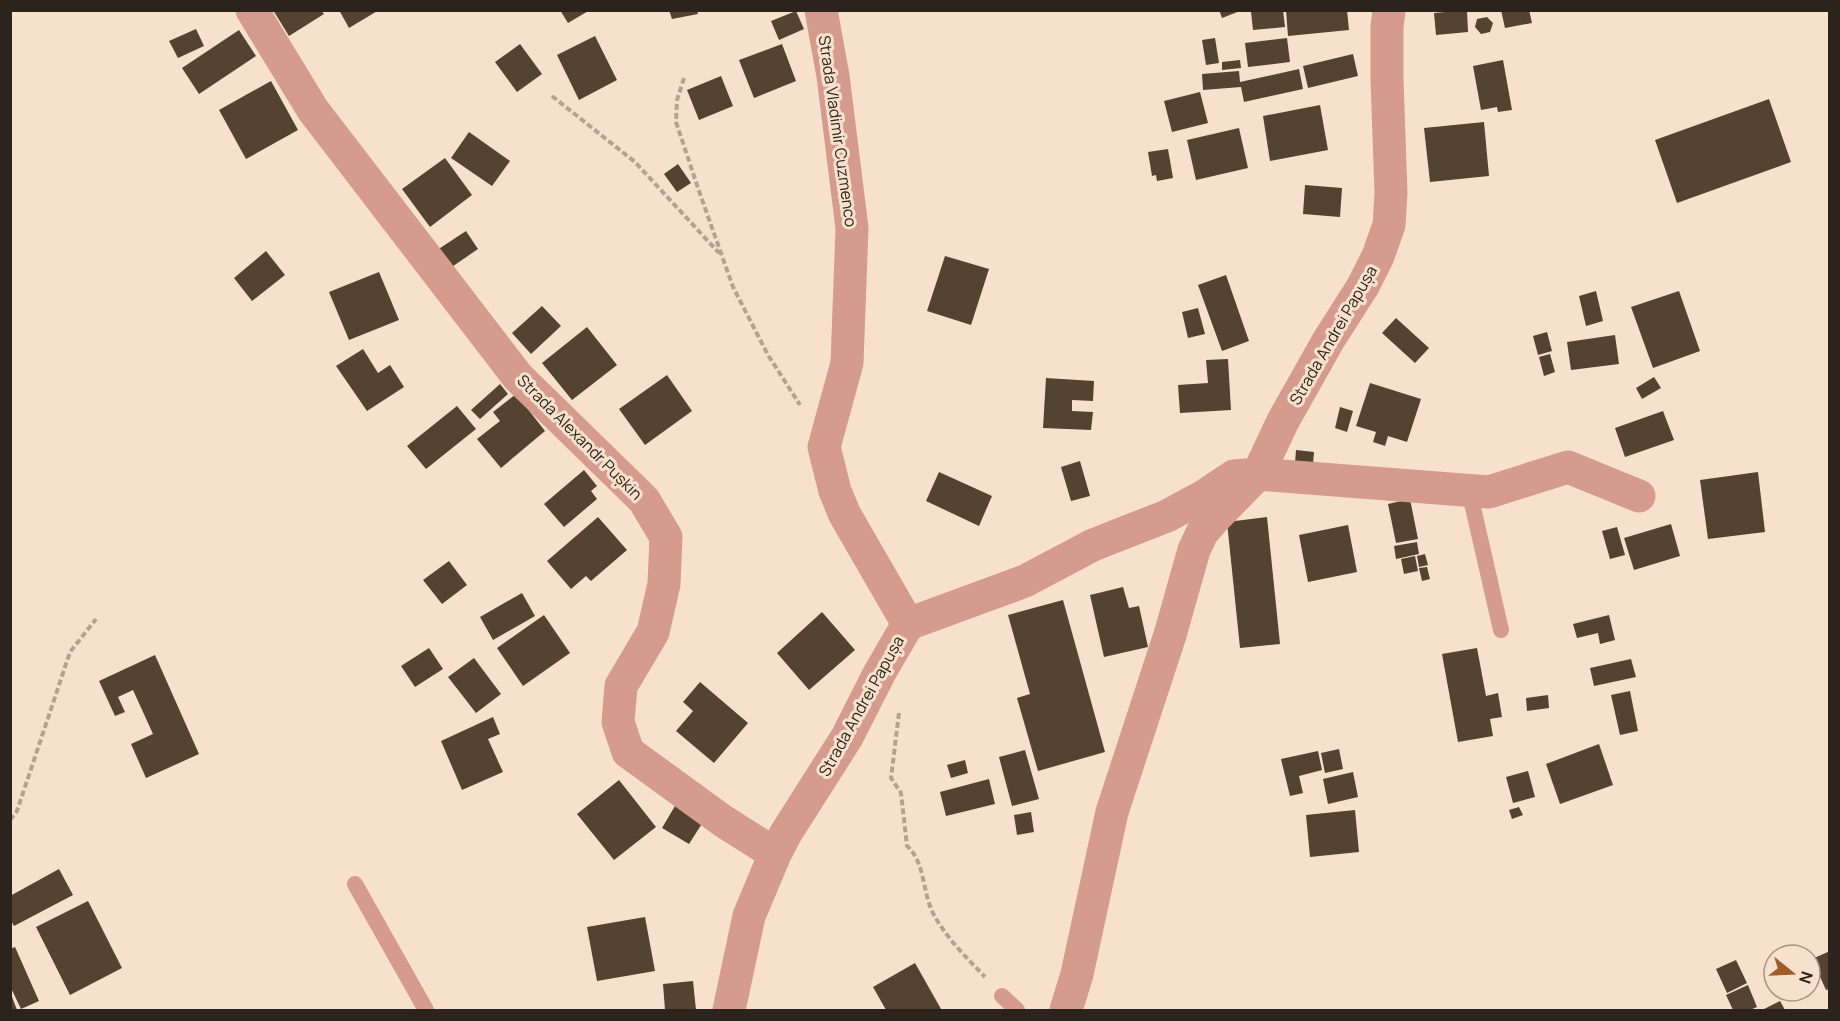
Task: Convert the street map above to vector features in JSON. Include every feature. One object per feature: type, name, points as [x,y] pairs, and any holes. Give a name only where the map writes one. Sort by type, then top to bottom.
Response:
[{"type":"street","name":"Strada Alexandr Pușkin","points":[[252,10],[313,110],[518,377],[644,500],[666,537],[664,584],[653,632],[621,686],[618,722],[628,752],[751,841],[775,854]]},
{"type":"street","name":"Strada Vladimir Cuzmenco","points":[[821,10],[833,76],[852,228],[848,363],[824,447],[835,491],[845,516],[908,624]]},
{"type":"street","name":"Strada Andrei Papușa","points":[[1066,1011],[1077,974],[1112,812],[1170,635],[1194,550],[1202,533],[1258,474],[1289,411],[1328,341],[1363,286],[1389,225],[1391,193],[1387,48],[1389,10]]},
{"type":"street","name":"Strada Andrei Papușa","points":[[729,1011],[749,916],[775,854],[786,832],[848,737],[885,662],[908,624],[1025,581],[1093,545],[1167,516],[1234,476],[1258,474],[1489,492],[1568,467],[1639,496]]},
{"type":"lane","points":[[1468,490],[1501,630]]},
{"type":"lane","points":[[355,884],[426,1011]]},
{"type":"lane","points":[[1002,996],[1017,1011]]},
{"type":"path","points":[[684,78],[676,100],[676,122],[721,255],[733,286],[768,355],[824,447]]},
{"type":"path","points":[[552,96],[635,162],[721,255]]},
{"type":"path","points":[[10,820],[17,811],[69,652],[96,620]]},
{"type":"path","points":[[899,707],[891,778],[901,793],[907,846],[915,854],[932,913],[945,933],[1002,996]]},
{"type":"building","points":[[273,10],[321,10],[324,14],[289,36]]},
{"type":"building","points":[[339,10],[379,10],[349,28]]},
{"type":"building","points":[[560,10],[590,10],[568,23]]},
{"type":"building","points":[[669,10],[697,10],[698,14],[672,19]]},
{"type":"building","points":[[1219,10],[1240,10],[1240,11],[1222,18]]},
{"type":"building","points":[[1283,10],[1285,27],[1253,30],[1251,12]]},
{"type":"building","points":[[1286,10],[1347,10],[1349,30],[1288,36]]},
{"type":"building","points":[[1467,10],[1468,32],[1436,35],[1434,13]]},
{"type":"building","points":[[1501,10],[1529,10],[1532,23],[1505,28]]},
{"type":"building","points":[[796,11],[804,29],[779,40],[771,21]]},
{"type":"building","points":[[1487,17],[1493,23],[1490,32],[1481,34],[1475,27],[1477,19]]},
{"type":"building","points":[[196,29],[204,46],[178,58],[169,41]]},
{"type":"building","points":[[239,30],[256,56],[199,94],[182,68]]},
{"type":"building","points":[[595,36],[617,80],[579,100],[557,55]]},
{"type":"building","points":[[1215,38],[1219,63],[1206,65],[1202,40]]},
{"type":"building","points":[[1287,38],[1290,62],[1248,67],[1245,43]]},
{"type":"building","points":[[520,44],[542,74],[517,92],[495,62]]},
{"type":"building","points":[[782,44],[796,81],[754,98],[739,60]]},
{"type":"building","points":[[1353,54],[1358,76],[1308,88],[1303,66]]},
{"type":"building","points":[[1240,60],[1241,68],[1222,70],[1222,62]]},
{"type":"building","points":[[1503,60],[1512,110],[1498,112],[1497,107],[1481,110],[1473,66]]},
{"type":"building","points":[[1299,69],[1303,89],[1244,102],[1241,87],[1203,90],[1202,74],[1239,71],[1240,82]]},
{"type":"building","points":[[721,76],[733,106],[699,120],[687,90]]},
{"type":"building","points":[[271,81],[298,130],[246,159],[219,110]]},
{"type":"building","points":[[1200,92],[1208,123],[1172,132],[1164,101]]},
{"type":"building","points":[[1769,99],[1791,162],[1677,203],[1655,140]]},
{"type":"building","points":[[1320,105],[1328,150],[1270,161],[1263,116]]},
{"type":"building","points":[[1484,122],[1489,176],[1430,182],[1424,128]]},
{"type":"building","points":[[1239,128],[1248,168],[1196,180],[1187,140]]},
{"type":"building","points":[[469,132],[510,161],[492,186],[451,158]]},
{"type":"building","points":[[1168,149],[1173,178],[1157,181],[1156,175],[1152,176],[1148,152]]},
{"type":"building","points":[[445,158],[472,195],[430,227],[402,189]]},
{"type":"building","points":[[678,164],[691,183],[677,192],[664,174]]},
{"type":"building","points":[[1305,185],[1342,188],[1340,217],[1303,214]]},
{"type":"building","points":[[466,231],[478,249],[443,273],[431,254]]},
{"type":"building","points":[[266,251],[285,275],[252,301],[234,278]]},
{"type":"building","points":[[945,256],[989,269],[971,325],[927,311]]},
{"type":"building","points":[[379,272],[399,320],[349,340],[329,292]]},
{"type":"building","points":[[1226,275],[1249,341],[1222,351],[1198,285]]},
{"type":"building","points":[[1596,291],[1603,321],[1586,326],[1579,296]]},
{"type":"building","points":[[1679,291],[1700,351],[1653,368],[1631,307]]},
{"type":"building","points":[[542,306],[561,326],[531,354],[512,333]]},
{"type":"building","points":[[1198,308],[1205,334],[1188,338],[1182,312]]},
{"type":"building","points":[[1396,318],[1429,348],[1415,363],[1382,333]]},
{"type":"building","points":[[587,327],[617,365],[572,400],[542,363]]},
{"type":"building","points":[[1547,332],[1552,351],[1538,355],[1533,336]]},
{"type":"building","points":[[1615,335],[1619,364],[1571,370],[1567,342]]},
{"type":"building","points":[[363,349],[378,373],[390,365],[404,387],[367,411],[336,366]]},
{"type":"building","points":[[1550,354],[1555,372],[1544,376],[1539,357]]},
{"type":"building","points":[[1228,359],[1231,410],[1180,413],[1178,385],[1208,383],[1206,360]]},
{"type":"building","points":[[667,375],[692,411],[645,445],[619,409]]},
{"type":"building","points":[[1654,377],[1661,388],[1642,399],[1636,388]]},
{"type":"building","points":[[1046,378],[1094,381],[1093,401],[1072,400],[1072,411],[1093,412],[1091,430],[1043,428]]},
{"type":"building","points":[[1370,383],[1421,399],[1407,442],[1388,436],[1385,446],[1373,442],[1376,432],[1356,426]]},
{"type":"building","points":[[500,384],[508,394],[480,419],[471,410]]},
{"type":"building","points":[[516,394],[545,431],[501,468],[477,439],[500,421],[493,412]]},
{"type":"building","points":[[457,406],[476,429],[426,469],[407,446]]},
{"type":"building","points":[[1340,407],[1353,411],[1347,432],[1335,428]]},
{"type":"building","points":[[1663,411],[1674,440],[1625,457],[1615,428]]},
{"type":"building","points":[[1296,450],[1314,452],[1313,464],[1295,463]]},
{"type":"building","points":[[1080,461],[1090,496],[1071,501],[1061,467]]},
{"type":"building","points":[[584,470],[597,486],[591,491],[597,499],[564,527],[544,504]]},
{"type":"building","points":[[939,472],[992,496],[979,526],[926,501]]},
{"type":"building","points":[[1758,472],[1765,532],[1708,539],[1700,480]]},
{"type":"building","points":[[1410,499],[1418,539],[1396,543],[1388,504]]},
{"type":"building","points":[[598,517],[627,550],[591,581],[586,576],[571,589],[547,561]]},
{"type":"building","points":[[1267,517],[1280,644],[1240,648],[1227,522]]},
{"type":"building","points":[[1671,524],[1680,556],[1634,570],[1624,538]]},
{"type":"building","points":[[1348,525],[1357,572],[1308,582],[1299,535]]},
{"type":"building","points":[[1617,527],[1625,555],[1610,559],[1602,531]]},
{"type":"building","points":[[1417,542],[1419,554],[1396,559],[1394,546]]},
{"type":"building","points":[[1425,554],[1428,565],[1419,567],[1417,556]]},
{"type":"building","points":[[1415,556],[1418,571],[1404,574],[1401,559]]},
{"type":"building","points":[[449,561],[467,585],[442,604],[423,580]]},
{"type":"building","points":[[1427,567],[1430,579],[1422,581],[1419,568]]},
{"type":"building","points":[[1123,587],[1129,608],[1139,606],[1148,647],[1104,657],[1090,595]]},
{"type":"building","points":[[522,593],[535,616],[493,640],[480,617]]},
{"type":"building","points":[[1063,600],[1105,752],[1038,771],[1017,698],[1030,694],[1008,615]]},
{"type":"building","points":[[822,612],[855,650],[809,690],[777,653]]},
{"type":"building","points":[[544,615],[570,653],[523,686],[497,648]]},
{"type":"building","points":[[1609,615],[1615,640],[1600,644],[1598,633],[1577,638],[1573,624]]},
{"type":"building","points":[[429,648],[443,669],[415,687],[401,666]]},
{"type":"building","points":[[1477,648],[1486,696],[1498,693],[1502,717],[1490,719],[1493,736],[1458,742],[1442,654]]},
{"type":"building","points":[[155,655],[199,754],[146,778],[131,744],[153,734],[133,690],[118,697],[125,712],[115,716],[99,681]]},
{"type":"building","points":[[474,658],[501,694],[476,713],[448,677]]},
{"type":"building","points":[[1631,659],[1636,677],[1594,686],[1590,668]]},
{"type":"building","points":[[700,682],[748,723],[714,763],[676,731],[693,711],[683,702]]},
{"type":"building","points":[[1630,691],[1638,731],[1620,735],[1611,695]]},
{"type":"building","points":[[1548,695],[1549,708],[1527,711],[1526,698]]},
{"type":"building","points":[[493,717],[500,734],[488,739],[503,772],[462,790],[441,741]]},
{"type":"building","points":[[1599,744],[1613,785],[1560,804],[1546,764]]},
{"type":"building","points":[[1339,749],[1343,769],[1325,773],[1321,753]]},
{"type":"building","points":[[1025,750],[1039,799],[1012,806],[999,757]]},
{"type":"building","points":[[1318,751],[1322,770],[1299,776],[1303,793],[1290,796],[1281,759]]},
{"type":"building","points":[[965,760],[968,773],[951,778],[947,765]]},
{"type":"building","points":[[1528,771],[1535,797],[1513,803],[1506,777]]},
{"type":"building","points":[[1353,772],[1358,797],[1328,804],[1323,779]]},
{"type":"building","points":[[989,779],[995,804],[946,816],[940,792]]},
{"type":"building","points":[[619,780],[656,827],[614,860],[577,814]]},
{"type":"building","points":[[675,806],[703,822],[689,844],[662,828]]},
{"type":"building","points":[[1519,807],[1523,815],[1512,819],[1509,810]]},
{"type":"building","points":[[1355,810],[1359,852],[1310,857],[1306,815]]},
{"type":"building","points":[[1031,812],[1034,832],[1017,835],[1014,815]]},
{"type":"building","points":[[59,869],[73,895],[14,926],[10,919],[10,896]]},
{"type":"building","points":[[88,901],[122,968],[70,995],[36,927]]},
{"type":"building","points":[[645,917],[655,971],[597,981],[587,927]]},
{"type":"building","points":[[15,947],[39,1001],[21,1009],[10,986],[10,949]]},
{"type":"building","points":[[1830,951],[1830,989],[1826,990],[1822,981],[1822,955]]},
{"type":"building","points":[[1736,960],[1747,983],[1727,993],[1716,969]]},
{"type":"building","points":[[915,963],[941,1009],[886,1010],[873,987]]},
{"type":"building","points":[[693,981],[696,1010],[665,1010],[663,984]]},
{"type":"building","points":[[1748,985],[1757,1007],[1750,1010],[1733,1010],[1726,995]]},
{"type":"building","points":[[11,994],[17,1010],[10,1010]]},
{"type":"building","points":[[1781,1003],[1785,1010],[1762,1010]]}]
